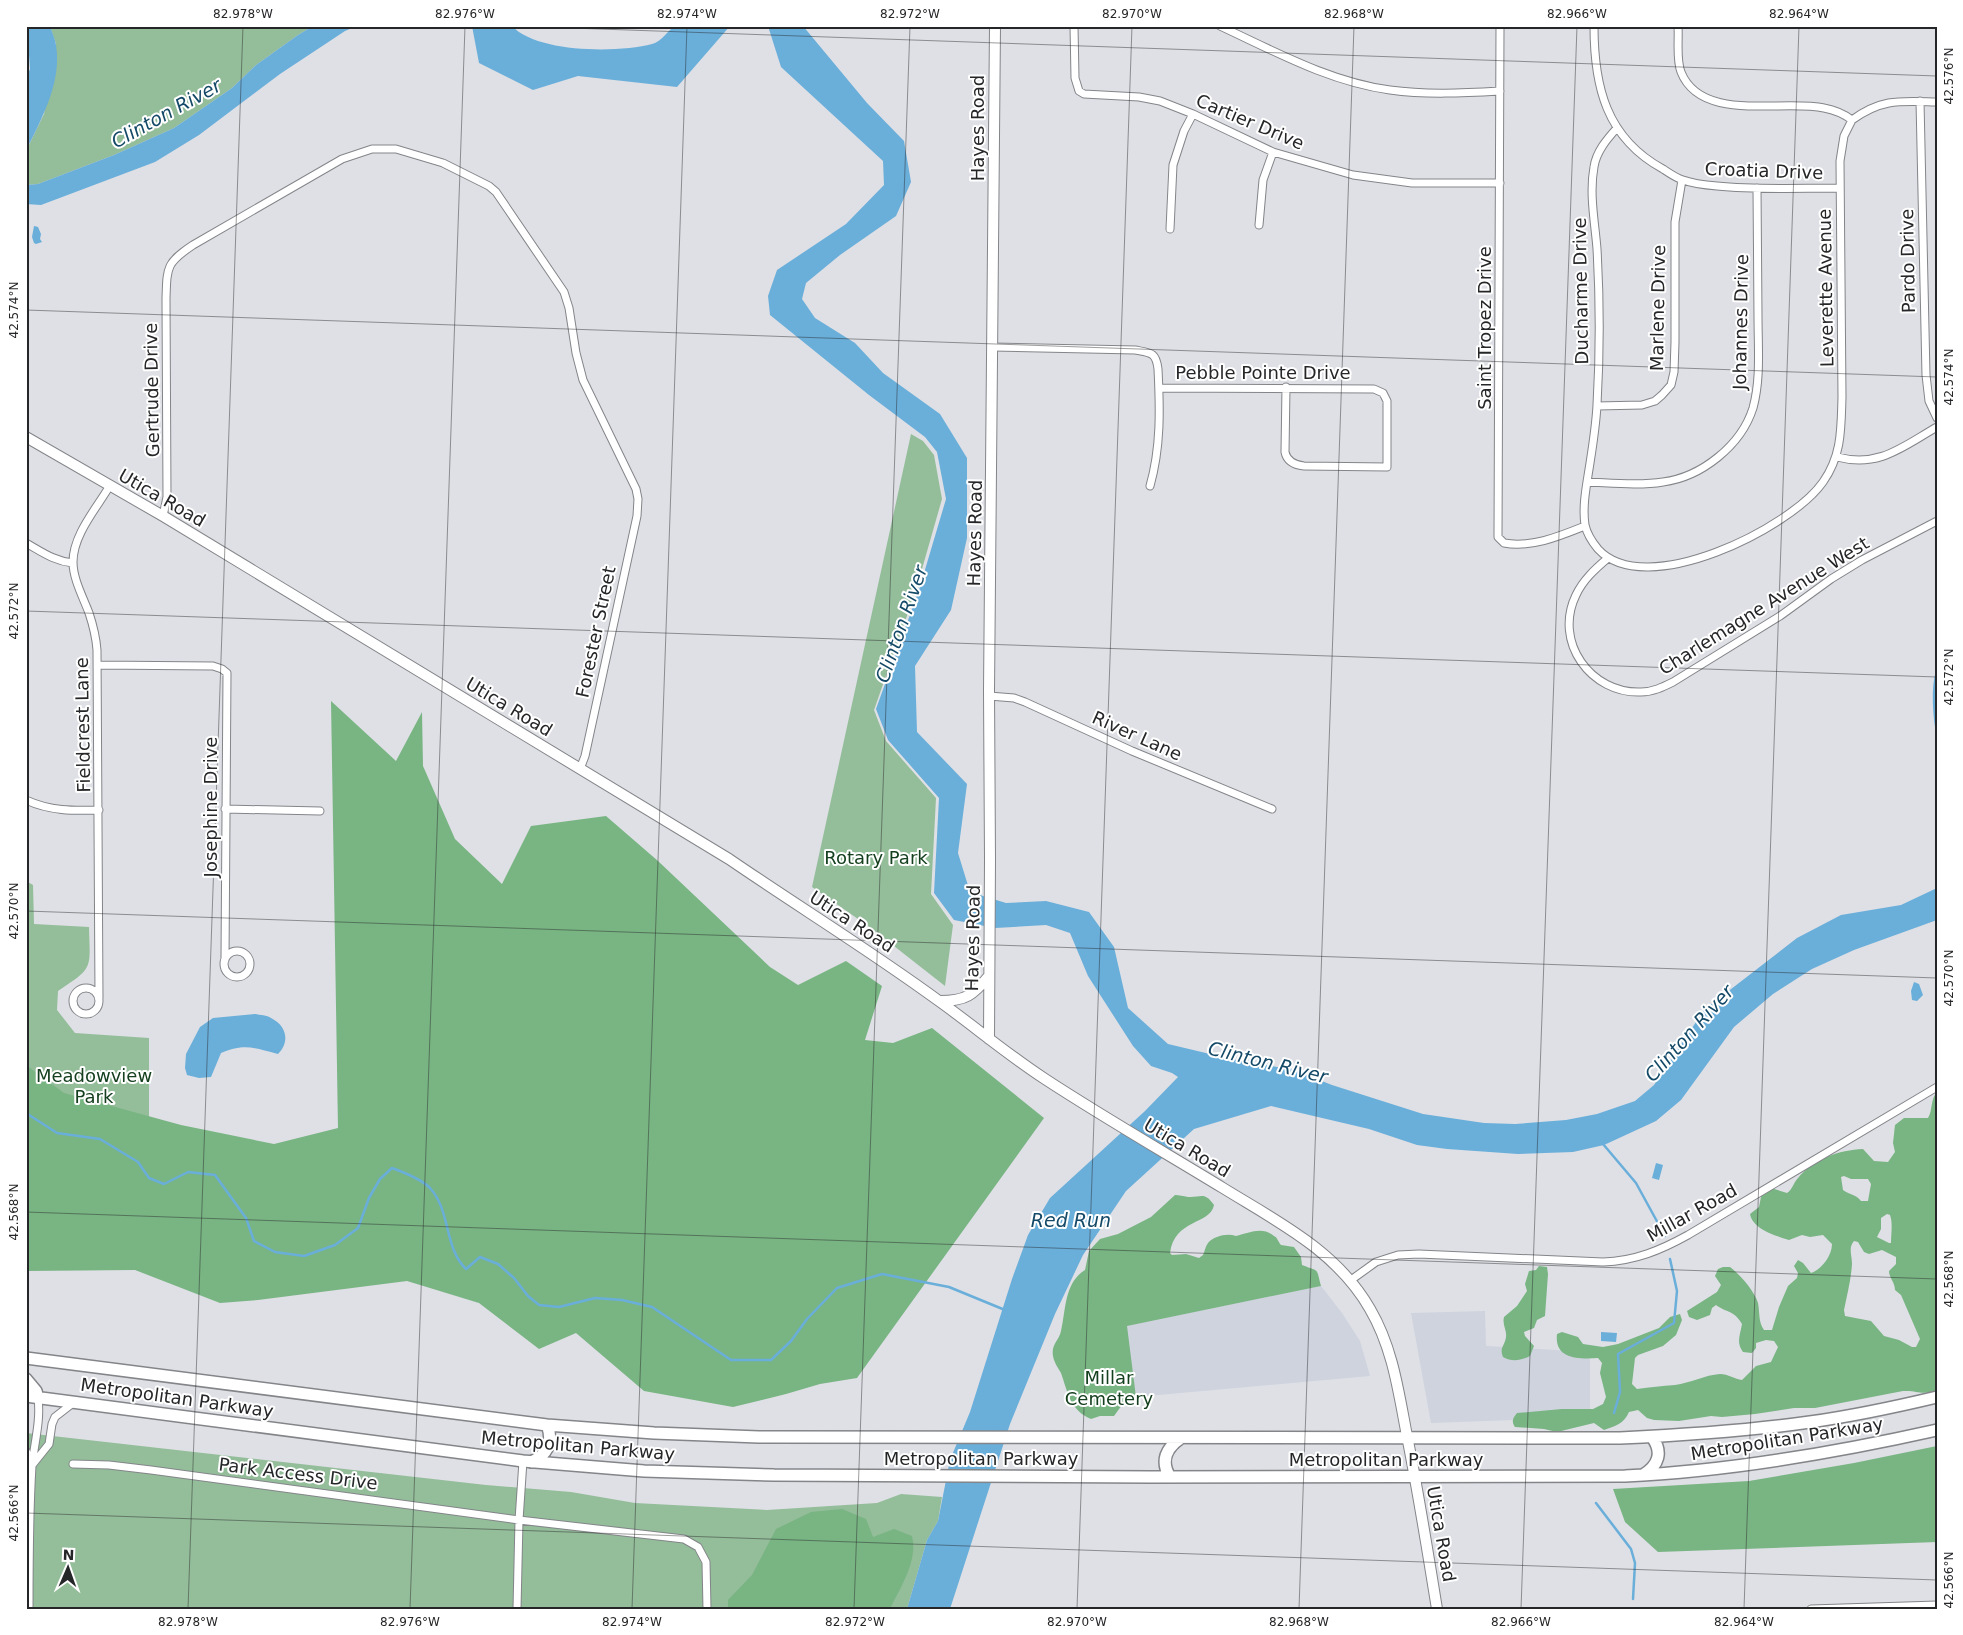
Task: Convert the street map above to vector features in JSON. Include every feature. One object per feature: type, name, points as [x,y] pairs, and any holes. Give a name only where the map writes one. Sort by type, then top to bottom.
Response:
[{"type":"main road","name":"Metropolitan Parkway","points":[[26,1358],[547,1426],[718,1436],[1581,1439],[1750,1429],[1810,1422],[1937,1397]]},
{"type":"main road","points":[[26,1379],[36,1391],[38,1398]]},
{"type":"main road","name":"Metropolitan Parkway","points":[[26,1396],[527,1462],[635,1471],[730,1475],[1170,1477],[1578,1477],[1643,1475],[1762,1464],[1843,1450],[1937,1430]]},
{"type":"main road","points":[[527,1462],[540,1458],[548,1448],[550,1438],[547,1426]]},
{"type":"main road","points":[[1643,1475],[1652,1470],[1658,1459],[1658,1447],[1652,1436]]},
{"type":"main road","points":[[1170,1477],[1165,1465],[1165,1456],[1169,1447],[1181,1438]]},
{"type":"street","name":"Hayes Road","points":[[989,1039],[989,696],[995,26]]},
{"type":"street","name":"Cartier Drive","points":[[1074,26],[1075,78],[1079,91],[1090,96],[1150,98],[1192,114],[1273,152],[1316,166],[1353,175],[1412,184],[1500,183]]},
{"type":"street","points":[[1220,26],[1321,71],[1367,85],[1395,91],[1437,93],[1500,92]]},
{"type":"street","name":"Saint Tropez Drive","points":[[1500,26],[1498,536],[1504,543],[1524,544],[1554,538],[1586,526]]},
{"type":"street","points":[[1594,26],[1595,59],[1599,89],[1617,128]]},
{"type":"street","points":[[1678,26],[1682,72],[1686,81],[1698,93],[1720,102],[1737,105],[1824,108],[1844,114],[1852,120],[1865,110],[1883,103],[1937,102]]},
{"type":"street","name":"Pardo Drive","points":[[1920,101],[1926,375],[1929,401],[1937,418]]},
{"type":"street","points":[[1170,229],[1173,165],[1184,131],[1192,114]]},
{"type":"street","name":"Leverette Avenue","points":[[1837,457],[1841,433],[1842,396],[1839,188],[1841,147],[1852,120]]},
{"type":"street","name":"Croatia Drive","points":[[1617,128],[1644,158],[1682,180],[1699,184],[1757,188],[1839,188]]},
{"type":"street","name":"Ducharme Drive","points":[[1608,558],[1594,543],[1586,526],[1585,500],[1597,406],[1599,311],[1593,177],[1598,154],[1617,128]]},
{"type":"street","name":"Forester Street","points":[[170,264],[178,255],[204,238],[342,158],[362,151],[383,148],[396,149],[443,163],[489,186],[496,192],[564,292],[569,308],[576,353],[583,380],[636,489],[638,499],[634,526],[585,756],[580,769]]},
{"type":"street","points":[[1259,225],[1262,180],[1273,152]]},
{"type":"street","name":"Marlene Drive","points":[[1597,406],[1648,404],[1662,395],[1671,385],[1676,342],[1675,222],[1682,180]]},
{"type":"street","name":"Johannes Drive","points":[[1587,482],[1650,483],[1663,482],[1685,476],[1714,460],[1731,444],[1744,426],[1753,407],[1758,374],[1757,188]]},
{"type":"street","name":"Gertrude Drive","points":[[163,516],[168,497],[166,281],[170,264]]},
{"type":"street","name":"Pebble Pointe Drive","points":[[993,347],[1136,350],[1149,352],[1157,360],[1159,388],[1286,387],[1370,388],[1383,393],[1387,406],[1387,467],[1298,466],[1290,461],[1285,452],[1286,387]]},
{"type":"street","points":[[1150,486],[1157,462],[1159,445],[1159,388]]},
{"type":"street","points":[[1608,558],[1628,564],[1666,566],[1697,560],[1740,543],[1806,501],[1824,480],[1837,457],[1856,461],[1877,459],[1937,427]]},
{"type":"street","name":"Utica Road","points":[[26,437],[163,516],[729,859],[940,1001],[1040,1075],[1112,1122],[1306,1239],[1329,1258],[1351,1280],[1370,1308],[1388,1347],[1396,1376],[1438,1609]]},
{"type":"street","name":"Fieldcrest Lane","points":[[99,998],[98,665],[95,633],[76,578],[73,563],[74,554],[83,529],[110,487]]},
{"type":"street","name":"Charlemagne Avenue West","points":[[1608,558],[1583,582],[1575,596],[1570,614],[1570,639],[1581,663],[1597,679],[1608,686],[1624,691],[1643,692],[1660,688],[1673,682],[1780,616],[1831,579],[1862,560],[1937,521]]},
{"type":"street","points":[[26,543],[61,562],[73,563]]},
{"type":"street","name":"Josephine Drive","points":[[98,665],[213,666],[222,669],[226,673],[225,960]]},
{"type":"street","name":"River Lane","points":[[989,696],[1014,698],[1025,702],[1132,751],[1272,810]]},
{"type":"street","points":[[26,800],[40,806],[58,810],[99,810]]},
{"type":"street","points":[[226,809],[320,811]]},
{"type":"street","points":[[226,941],[238,951],[246,954],[251,962],[249,970],[243,976],[234,977],[227,972],[224,964],[230,953],[238,951]]},
{"type":"street","points":[[86,988],[94,991],[99,998],[99,1003],[95,1010],[87,1014],[78,1012],[73,1005],[73,997],[78,990],[86,988],[99,976]]},
{"type":"street","points":[[940,1001],[954,1001],[971,995],[989,976]]},
{"type":"street","name":"Millar Road","points":[[1351,1280],[1376,1262],[1405,1255],[1443,1254],[1618,1262],[1650,1254],[1688,1235],[1937,1087]]},
{"type":"street","points":[[28,1609],[32,1464],[39,1412],[38,1398]]},
{"type":"street","points":[[32,1464],[49,1444],[55,1417],[74,1402]]},
{"type":"street","points":[[26,1451],[32,1464]]},
{"type":"street","points":[[517,1609],[518,1520],[527,1462]]},
{"type":"street","name":"Park Access Drive","points":[[73,1464],[109,1465],[151,1470],[518,1520],[684,1539],[698,1547],[706,1562],[707,1609]]},
{"type":"street","points":[[1811,1609],[1937,1605]]},
{"type":"shaded area","points":[[1321,1286],[1342,1313],[1360,1341],[1370,1376],[1136,1397],[1126,1326]]},
{"type":"shaded area","points":[[1485,1311],[1486,1346],[1590,1352],[1590,1417],[1431,1423],[1411,1313]]},
{"type":"green space","points":[[50,26],[313,26],[256,65],[232,88],[174,128],[114,155],[38,184],[26,185],[26,151],[44,114],[56,44]]},
{"type":"green space","name":"Rotary Park","points":[[911,434],[923,441],[934,455],[942,499],[916,590],[874,710],[886,741],[936,798],[931,894],[953,925],[945,986],[871,928],[812,887]]},
{"type":"green space","points":[[331,701],[396,761],[422,712],[423,766],[455,839],[502,884],[531,826],[606,816],[658,861],[770,967],[798,985],[846,961],[882,986],[865,1040],[893,1043],[932,1028],[1044,1118],[857,1378],[820,1384],[733,1407],[644,1391],[576,1333],[539,1349],[479,1303],[407,1281],[220,1303],[135,1270],[26,1271],[26,1065],[64,1093],[181,1125],[274,1144],[338,1128]]},
{"type":"green space","name":"Meadowview Park","points":[[26,881],[33,885],[34,924],[89,927],[90,952],[87,966],[84,972],[58,991],[57,1010],[75,1033],[149,1038],[149,1178],[26,1113]]},
{"type":"green space","points":[[1937,1092],[1937,1390],[1923,1393],[1903,1391],[1815,1408],[1794,1408],[1755,1414],[1711,1416],[1679,1421],[1654,1420],[1647,1418],[1638,1410],[1629,1412],[1622,1422],[1604,1430],[1594,1423],[1557,1432],[1515,1427],[1513,1420],[1517,1413],[1562,1409],[1593,1409],[1603,1404],[1606,1397],[1600,1373],[1602,1363],[1598,1358],[1576,1358],[1564,1353],[1557,1343],[1557,1334],[1562,1332],[1578,1337],[1583,1344],[1603,1347],[1618,1344],[1659,1328],[1670,1317],[1680,1314],[1682,1320],[1676,1335],[1663,1346],[1638,1355],[1635,1358],[1632,1384],[1637,1389],[1681,1384],[1720,1374],[1742,1380],[1756,1366],[1771,1362],[1778,1347],[1774,1341],[1766,1340],[1756,1343],[1756,1348],[1752,1353],[1743,1352],[1739,1342],[1742,1324],[1733,1314],[1716,1305],[1712,1308],[1710,1315],[1697,1320],[1689,1317],[1687,1311],[1717,1292],[1721,1285],[1715,1276],[1718,1269],[1730,1267],[1742,1278],[1753,1293],[1758,1303],[1760,1320],[1764,1330],[1772,1330],[1788,1286],[1797,1278],[1798,1273],[1794,1266],[1798,1260],[1811,1273],[1822,1266],[1828,1258],[1832,1244],[1823,1235],[1810,1237],[1802,1235],[1789,1240],[1760,1228],[1752,1220],[1750,1214],[1759,1207],[1762,1192],[1771,1188],[1787,1193],[1804,1171],[1819,1161],[1845,1151],[1863,1149],[1874,1161],[1888,1162],[1895,1152],[1893,1143],[1895,1125],[1904,1118],[1928,1118]],"holes":[[[1844,1176],[1851,1179],[1868,1179],[1871,1184],[1868,1201],[1861,1201],[1843,1190],[1841,1177]],[[1887,1214],[1890,1215],[1892,1225],[1891,1243],[1877,1237],[1881,1229],[1881,1218]],[[1854,1241],[1858,1242],[1864,1252],[1869,1254],[1882,1250],[1896,1257],[1896,1264],[1889,1273],[1895,1290],[1901,1295],[1920,1339],[1916,1347],[1884,1336],[1871,1321],[1845,1316],[1844,1310],[1852,1264],[1852,1244]]]},
{"type":"green space","name":"Millar Cemetery","points":[[1175,1195],[1188,1197],[1202,1196],[1208,1198],[1214,1205],[1206,1216],[1178,1234],[1173,1242],[1170,1253],[1172,1255],[1186,1254],[1199,1258],[1203,1255],[1208,1243],[1217,1237],[1265,1231],[1275,1237],[1281,1245],[1294,1247],[1301,1257],[1302,1265],[1316,1271],[1321,1286],[1127,1326],[1136,1397],[1122,1405],[1114,1416],[1100,1416],[1091,1419],[1078,1411],[1074,1406],[1053,1356],[1053,1348],[1061,1331],[1069,1289],[1078,1275],[1085,1270],[1089,1251],[1100,1239],[1118,1234],[1151,1217]]},
{"type":"green space","points":[[1539,1266],[1547,1267],[1548,1274],[1545,1316],[1537,1320],[1534,1328],[1524,1332],[1525,1336],[1534,1346],[1530,1356],[1516,1360],[1506,1359],[1503,1357],[1502,1351],[1506,1337],[1504,1317],[1517,1306],[1527,1291],[1525,1284],[1529,1271],[1536,1270]]},
{"type":"green space","points":[[26,1433],[486,1485],[571,1492],[635,1503],[767,1510],[877,1503],[901,1494],[942,1497],[938,1521],[927,1540],[907,1609],[26,1609]]},
{"type":"green space","points":[[1937,1446],[1937,1542],[1658,1552],[1625,1522],[1613,1489],[1749,1481],[1854,1463]]},
{"type":"green space","points":[[842,1509],[866,1519],[873,1537],[894,1529],[912,1536],[913,1555],[911,1564],[890,1609],[728,1609],[728,1600],[752,1575],[776,1529],[811,1512]]},
{"type":"water","points":[[680,25],[730,26],[677,87],[578,76],[533,90],[479,63],[472,26],[512,26],[524,35],[558,46],[619,49],[656,43],[670,30]]},
{"type":"water","points":[[27,26],[50,26],[56,43],[57,59],[56,73],[49,100],[26,151],[26,79],[30,69]]},
{"type":"water","points":[[313,26],[357,26],[345,31],[280,74],[199,135],[155,162],[41,205],[26,204],[26,185],[38,184],[114,155],[174,128],[232,88],[256,65]]},
{"type":"water","points":[[768,26],[803,26],[867,103],[904,141],[911,182],[896,216],[840,255],[806,283],[802,299],[815,318],[855,343],[883,373],[940,414],[967,458],[967,538],[951,610],[915,666],[917,732],[967,784],[958,853],[970,892],[1006,903],[1046,901],[1089,912],[1114,947],[1128,1008],[1168,1044],[1231,1059],[1294,1070],[1332,1085],[1423,1114],[1484,1123],[1515,1124],[1566,1120],[1597,1114],[1635,1101],[1654,1085],[1704,1010],[1797,938],[1841,915],[1901,905],[1937,888],[1937,920],[1854,950],[1812,969],[1773,994],[1734,1027],[1681,1100],[1656,1121],[1604,1145],[1573,1152],[1518,1154],[1447,1149],[1417,1145],[1369,1129],[1271,1106],[1194,1129],[1126,1191],[1083,1255],[1055,1314],[1010,1424],[950,1609],[907,1609],[927,1540],[938,1521],[950,1460],[970,1412],[1012,1279],[1028,1235],[1050,1198],[1145,1111],[1178,1077],[1151,1066],[1133,1046],[1088,976],[1070,933],[1046,925],[995,928],[954,920],[934,893],[939,798],[888,740],[876,709],[919,590],[946,499],[937,452],[925,437],[869,395],[770,315],[768,296],[777,270],[846,224],[884,185],[883,161],[781,67]]},
{"type":"water","points":[[34,226],[38,227],[42,242],[36,244],[32,237]]},
{"type":"water","points":[[1937,668],[1937,738],[1933,713],[1933,684]]},
{"type":"water","points":[[1914,982],[1919,984],[1923,995],[1917,1001],[1912,1000],[1911,991]]},
{"type":"water","points":[[255,1014],[269,1017],[281,1025],[285,1039],[282,1049],[278,1054],[250,1047],[237,1048],[221,1053],[211,1077],[199,1078],[187,1075],[185,1068],[186,1054],[200,1027],[213,1018]]},
{"type":"water","points":[[1656,1163],[1663,1165],[1659,1180],[1652,1178]]},
{"type":"water","points":[[1601,1332],[1617,1333],[1616,1342],[1601,1341]]},
{"type":"waterway","points":[[26,1113],[57,1133],[100,1139],[138,1162],[149,1178],[164,1184],[188,1172],[215,1175],[246,1218],[254,1241],[275,1252],[304,1256],[335,1245],[358,1228],[369,1198],[380,1179],[392,1168],[427,1185],[437,1197],[454,1251],[466,1269],[480,1257],[498,1264],[539,1305],[559,1307],[595,1298],[622,1300],[652,1307],[731,1360],[771,1360],[791,1341],[807,1319],[837,1288],[882,1274],[949,1287],[1005,1310]]},
{"type":"waterway","points":[[1603,1144],[1636,1183],[1665,1236]]},
{"type":"waterway","points":[[1614,1413],[1620,1392],[1618,1354],[1674,1323],[1677,1291],[1670,1259]]},
{"type":"waterway","points":[[1596,1503],[1631,1549],[1635,1563],[1633,1599]]},
{"type":"water label","name":"Clinton River","points":[[166,113]]},
{"type":"water label","name":"Clinton River","points":[[901,624]]},
{"type":"water label","name":"Clinton River","points":[[1689,1033]]},
{"type":"water label","name":"Clinton River","points":[[1268,1062]]},
{"type":"water label","name":"Red Run","points":[[1071,1220]]}]
